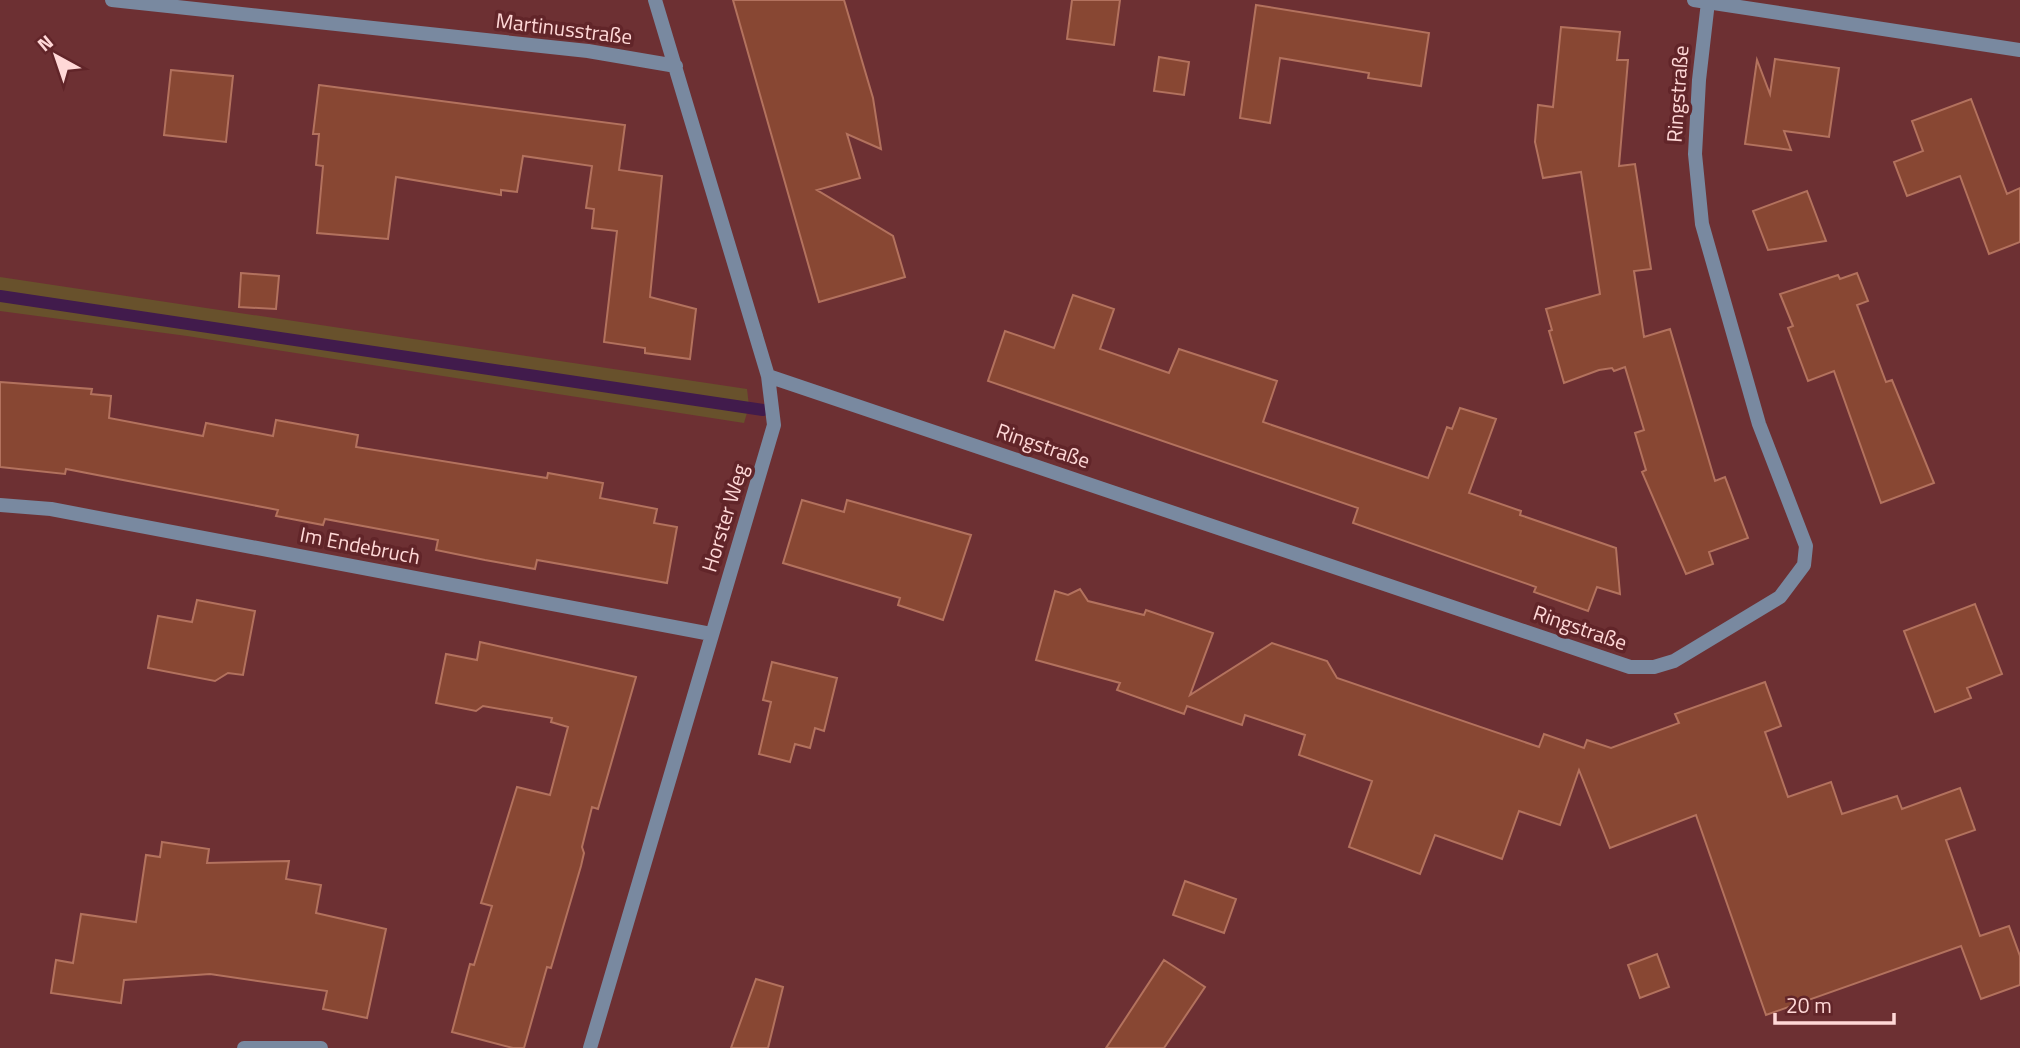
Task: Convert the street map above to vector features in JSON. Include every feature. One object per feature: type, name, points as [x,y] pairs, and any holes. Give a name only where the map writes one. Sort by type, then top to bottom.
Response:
[{"type":"street","name":"Martinusstraße","points":[[112,0],[588,51],[676,66]]},
{"type":"street","name":"Horster Weg","points":[[590,1048],[774,425],[768,376],[655,0]]},
{"type":"street","name":"Ringstraße","points":[[768,376],[1630,667],[1654,667],[1674,661],[1780,597],[1804,565],[1806,546],[1759,424],[1702,224],[1695,154],[1701,1],[2020,50]]},
{"type":"street","name":"Im Endebruch","points":[[0,505],[51,509],[711,634]]},
{"type":"street","points":[[244,1048],[321,1048]]},
{"type":"shaded area","points":[[0,277],[747,389],[749,406],[744,423],[187,336],[0,311]]},
{"type":"building","points":[[733,0],[844,0],[873,98],[881,149],[847,134],[860,178],[817,190],[893,236],[905,277],[819,302]]},
{"type":"building","points":[[1072,0],[1120,0],[1114,45],[1067,39]]},
{"type":"building","points":[[1256,5],[1429,33],[1421,86],[1368,78],[1369,73],[1280,58],[1270,123],[1240,118]]},
{"type":"building","points":[[1561,27],[1620,32],[1617,60],[1628,60],[1619,166],[1635,164],[1651,269],[1634,271],[1644,337],[1670,329],[1715,481],[1725,477],[1748,538],[1709,552],[1713,564],[1686,574],[1642,472],[1646,470],[1635,433],[1644,430],[1625,367],[1614,371],[1612,368],[1599,370],[1564,383],[1549,331],[1552,330],[1546,309],[1600,294],[1581,172],[1543,178],[1535,142],[1538,105],[1553,107]]},
{"type":"building","points":[[1159,57],[1189,62],[1184,95],[1154,91]]},
{"type":"building","points":[[1775,59],[1839,68],[1829,137],[1784,131],[1791,150],[1745,144],[1757,60],[1770,94]]},
{"type":"building","points":[[171,70],[233,76],[226,142],[164,135]]},
{"type":"building","points":[[319,85],[625,125],[619,170],[662,176],[650,297],[696,309],[690,359],[645,353],[645,348],[604,342],[617,231],[592,228],[594,209],[586,208],[592,166],[523,156],[517,192],[501,190],[501,195],[396,177],[388,239],[317,233],[323,166],[316,165],[319,134],[313,134]]},
{"type":"building","points":[[1971,99],[2007,194],[2020,188],[2020,242],[1989,254],[1960,176],[1907,196],[1894,162],[1923,151],[1912,121]]},
{"type":"building","points":[[1807,191],[1826,241],[1768,250],[1753,211]]},
{"type":"building","points":[[241,273],[279,276],[276,309],[239,307]]},
{"type":"building","points":[[1857,273],[1868,301],[1857,305],[1886,382],[1892,380],[1934,483],[1881,503],[1834,371],[1808,381],[1788,328],[1793,326],[1780,294],[1838,275],[1840,279]]},
{"type":"building","points":[[1073,295],[1114,309],[1100,349],[1169,373],[1179,349],[1277,381],[1263,422],[1428,478],[1447,427],[1452,429],[1460,408],[1496,419],[1469,493],[1521,511],[1520,515],[1616,548],[1620,594],[1597,587],[1588,611],[1534,592],[1536,587],[1353,523],[1358,508],[988,381],[1005,331],[1054,348]]},
{"type":"building","points":[[0,382],[92,389],[91,394],[111,396],[109,418],[203,436],[206,423],[273,436],[276,420],[358,435],[356,447],[547,478],[548,473],[603,483],[600,498],[657,509],[654,523],[677,527],[667,583],[537,560],[535,569],[485,560],[436,550],[438,540],[325,519],[323,525],[276,516],[278,510],[66,469],[65,474],[0,467]]},
{"type":"building","points":[[802,500],[844,512],[847,500],[971,535],[943,620],[898,605],[900,598],[783,563]]},
{"type":"building","points":[[1080,589],[1088,601],[1144,615],[1146,610],[1213,633],[1190,695],[1272,643],[1327,661],[1337,678],[1539,747],[1544,734],[1584,748],[1587,740],[1611,748],[1679,723],[1675,714],[1765,682],[1781,726],[1765,732],[1788,797],[1831,782],[1842,814],[1897,796],[1902,809],[1960,788],[1975,830],[1946,840],[1980,936],[2009,926],[2020,956],[2020,985],[1981,999],[1961,946],[1766,1015],[1696,815],[1610,848],[1579,770],[1560,825],[1519,811],[1502,859],[1435,835],[1420,874],[1349,847],[1372,781],[1299,755],[1305,735],[1245,715],[1242,725],[1187,706],[1184,714],[1117,690],[1120,683],[1036,660],[1055,591],[1068,595]]},
{"type":"building","points":[[197,600],[255,611],[243,675],[228,673],[215,681],[148,668],[158,616],[192,622]]},
{"type":"building","points":[[1975,604],[2002,674],[1967,688],[1971,698],[1935,712],[1904,631]]},
{"type":"building","points":[[480,642],[636,677],[598,809],[592,807],[582,847],[584,853],[581,866],[551,968],[547,967],[524,1048],[513,1048],[452,1032],[470,964],[474,965],[492,906],[481,903],[517,787],[550,795],[568,727],[551,722],[552,718],[483,706],[476,711],[436,703],[446,654],[477,660]]},
{"type":"building","points":[[772,662],[837,678],[824,731],[815,728],[810,748],[795,744],[790,762],[759,754],[771,702],[763,700]]},
{"type":"building","points":[[162,842],[209,849],[207,863],[289,861],[286,879],[321,885],[316,913],[386,929],[367,1018],[323,1009],[327,991],[210,974],[124,980],[121,1003],[51,993],[56,960],[73,963],[81,914],[136,922],[146,855],[160,857]]},
{"type":"building","points":[[1185,881],[1236,899],[1224,933],[1173,915]]},
{"type":"building","points":[[1657,954],[1669,987],[1640,998],[1628,965]]},
{"type":"building","points":[[1164,960],[1205,987],[1164,1048],[1106,1048]]},
{"type":"building","points":[[756,979],[783,987],[768,1048],[731,1048]]},
{"type":"waterway","points":[[0,296],[763,410]]}]
